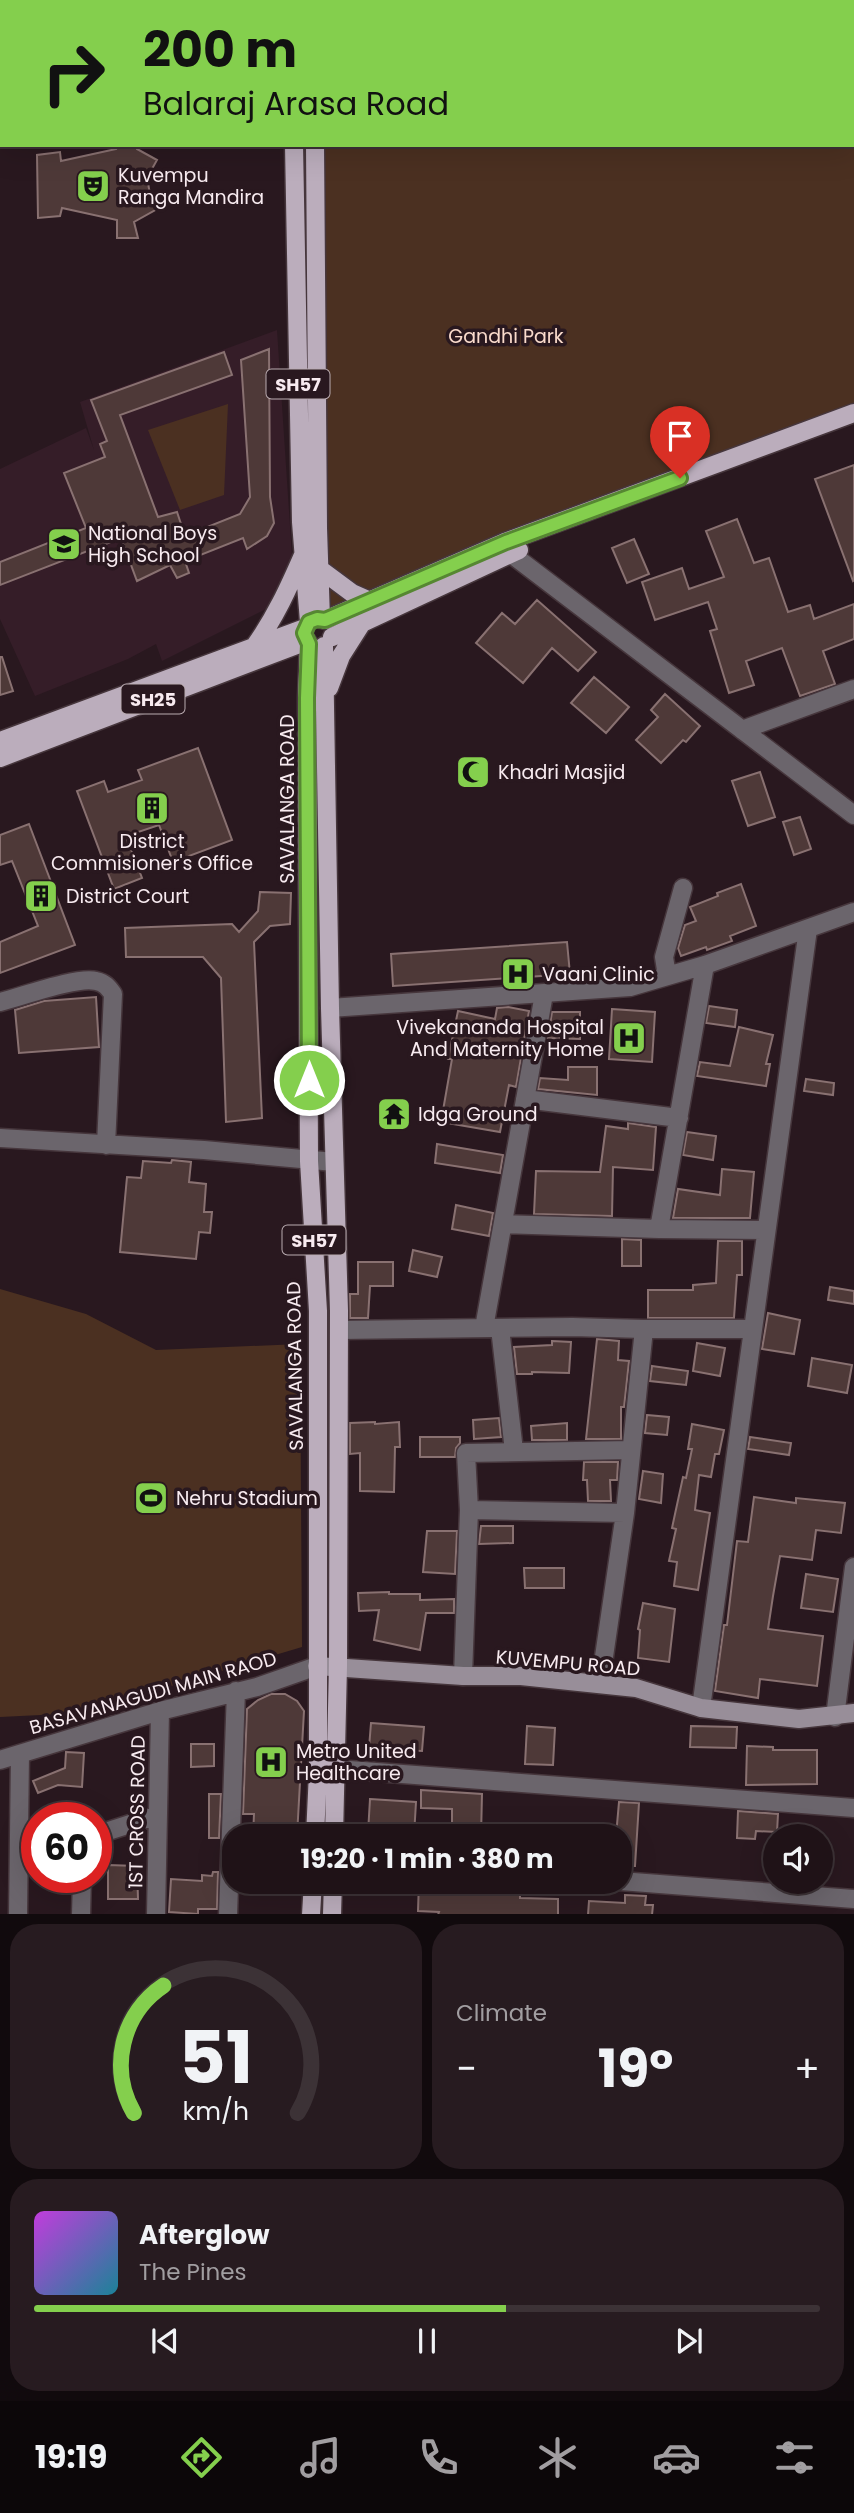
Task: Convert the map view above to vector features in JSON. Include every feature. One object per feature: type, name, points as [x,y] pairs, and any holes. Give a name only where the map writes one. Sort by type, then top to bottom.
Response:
[{"type":"main road","name":"SAVALANGA ROAD","points":[[293,147],[304,552],[317,632],[324,704],[339,1330],[338,1666],[334,1824]]},
{"type":"main road","name":"SAVALANGA ROAD","points":[[315,147],[318,528],[321,570],[317,632],[307,698],[309,1161],[318,1311],[318,1772],[316,1824]]},
{"type":"main road","points":[[317,632],[370,601],[854,414]]},
{"type":"main road","points":[[317,632],[362,623],[508,548],[854,426]]},
{"type":"main road","points":[[254,647],[279,608],[304,552]]},
{"type":"main road","points":[[321,570],[352,593],[370,601]]},
{"type":"main road","points":[[324,704],[337,665],[362,623]]},
{"type":"main road","name":"SH25","points":[[0,741],[254,647],[317,632]]},
{"type":"main road","name":"SH25","points":[[0,758],[317,632]]},
{"type":"main road","name":"KUVEMPU ROAD","points":[[317,1665],[463,1676],[521,1676],[636,1688],[701,1708],[799,1719],[854,1713]]},
{"type":"main road","points":[[311,1914],[312,1894]]},
{"type":"main road","points":[[332,1894],[332,1914]]},
{"type":"street","points":[[508,548],[854,815]]},
{"type":"street","points":[[742,730],[854,689]]},
{"type":"street","points":[[667,976],[664,957],[683,888]]},
{"type":"street","points":[[330,1008],[630,987],[705,965],[854,912]]},
{"type":"street","points":[[701,1708],[808,929]]},
{"type":"street","points":[[659,1229],[705,965]]},
{"type":"street","points":[[0,1002],[79,981],[94,980],[106,985],[113,994],[106,1144]]},
{"type":"street","points":[[514,1451],[492,1328],[503,1224],[544,994]]},
{"type":"street","points":[[525,1099],[679,1118]]},
{"type":"street","points":[[0,1138],[204,1150],[334,1162]]},
{"type":"street","points":[[503,1224],[766,1230]]},
{"type":"street","points":[[600,1684],[625,1513],[644,1329]]},
{"type":"street","points":[[339,1330],[753,1329]]},
{"type":"street","points":[[463,1676],[469,1510],[466,1454],[631,1450]]},
{"type":"street","points":[[469,1510],[625,1513]]},
{"type":"street","points":[[835,1717],[854,1567]]},
{"type":"street","name":"BASAVANAGUDI MAIN RAOD","points":[[0,1760],[160,1711],[257,1687],[317,1665]]},
{"type":"street","points":[[228,1914],[236,1691]]},
{"type":"street","name":"1ST CROSS ROAD","points":[[156,1914],[160,1711]]},
{"type":"street","points":[[18,1914],[20,1754]]},
{"type":"street","points":[[336,1769],[854,1808]]},
{"type":"street","points":[[112,1830],[158,1815]]},
{"type":"street","points":[[632,1882],[854,1899]]},
{"type":"street","points":[[81,1914],[82,1893]]},
{"type":"shaded area","points":[[277,330],[292,556],[278,603],[162,661],[156,644],[128,659],[35,696],[0,619],[0,469],[86,428],[94,450],[80,402]]},
{"type":"green space","name":"Gandhi Park","points":[[311,147],[854,147],[854,408],[319,612]]},
{"type":"green space","points":[[228,404],[224,495],[180,510],[148,430]]},
{"type":"green space","name":"Nehru Stadium","points":[[0,1289],[86,1314],[156,1350],[300,1344],[302,1647],[81,1713],[0,1717]]},
{"type":"building","name":"Kuvempu Ranga Mandira","points":[[136,147],[157,160],[147,178],[157,209],[134,222],[138,238],[117,238],[117,220],[62,208],[60,216],[38,218],[37,155],[60,152],[61,161]]},
{"type":"building","points":[[269,349],[270,497],[274,523],[267,536],[247,549],[243,538],[185,561],[189,573],[177,578],[170,565],[137,581],[121,538],[0,585],[0,562],[86,528],[64,473],[105,457],[100,444],[107,441],[91,400],[224,352],[232,375],[120,415],[158,517],[177,512],[185,536],[240,514],[250,497],[241,360]]},
{"type":"building","points":[[854,465],[854,580],[853,581],[815,479]]},
{"type":"building","points":[[737,519],[754,563],[769,558],[788,612],[810,605],[814,619],[854,604],[854,639],[823,651],[835,684],[800,696],[782,648],[746,661],[754,685],[729,693],[710,631],[717,629],[708,602],[655,620],[642,582],[682,568],[689,589],[724,577],[706,531]]},
{"type":"building","points":[[634,539],[649,574],[627,583],[612,548]]},
{"type":"building","points":[[537,600],[596,652],[578,671],[552,648],[523,683],[476,643],[502,613],[515,624]]},
{"type":"building","points":[[0,657],[13,691],[0,695]]},
{"type":"building","points":[[594,677],[629,707],[606,733],[571,703]]},
{"type":"building","points":[[665,694],[700,726],[661,763],[636,740],[658,717],[651,710]]},
{"type":"building","name":"District Commisioner's Office","points":[[198,748],[232,840],[173,862],[159,825],[126,836],[142,878],[114,889],[77,791],[104,781],[108,792],[142,780],[138,770]]},
{"type":"building","points":[[760,772],[775,817],[748,826],[732,781]]},
{"type":"building","points":[[800,817],[811,849],[794,855],[783,822]]},
{"type":"building","name":"District Court","points":[[29,824],[75,945],[0,973],[0,942],[38,926],[12,861],[0,865],[0,835]]},
{"type":"building","points":[[741,884],[756,926],[730,936],[732,941],[681,956],[678,948],[685,925],[696,921],[690,907]]},
{"type":"building","points":[[260,892],[291,893],[290,924],[270,926],[254,942],[262,1118],[226,1122],[221,978],[203,957],[126,957],[125,928],[232,924],[239,932],[258,911]]},
{"type":"building","points":[[567,942],[570,974],[393,986],[391,954]]},
{"type":"building","points":[[96,997],[99,1047],[19,1053],[15,1010],[44,1001]]},
{"type":"building","points":[[709,1006],[737,1010],[735,1027],[706,1023]]},
{"type":"building","points":[[497,1008],[529,1011],[516,1087],[509,1085],[500,1132],[441,1122],[452,1059],[448,1059],[458,1011],[495,1019]]},
{"type":"building","points":[[612,1009],[655,1012],[652,1062],[609,1059]]},
{"type":"building","points":[[552,1012],[580,1012],[580,1039],[548,1038]]},
{"type":"building","points":[[739,1027],[773,1035],[766,1064],[770,1064],[766,1086],[697,1076],[700,1062],[730,1066]]},
{"type":"building","points":[[568,1067],[597,1067],[597,1095],[538,1089],[540,1078],[568,1080]]},
{"type":"building","points":[[806,1079],[834,1083],[833,1095],[804,1091]]},
{"type":"building","points":[[628,1123],[656,1127],[653,1170],[613,1167],[612,1216],[534,1214],[536,1171],[600,1172],[606,1126],[628,1129]]},
{"type":"building","points":[[687,1132],[716,1136],[713,1160],[683,1155]]},
{"type":"building","points":[[437,1144],[503,1155],[500,1173],[435,1163]]},
{"type":"building","points":[[172,1160],[191,1162],[189,1182],[206,1184],[204,1212],[212,1212],[210,1233],[199,1232],[196,1259],[120,1252],[127,1177],[141,1178],[143,1161],[171,1163]]},
{"type":"building","points":[[722,1169],[754,1172],[750,1218],[673,1218],[678,1189],[720,1195]]},
{"type":"building","points":[[456,1205],[493,1213],[489,1236],[452,1229]]},
{"type":"building","points":[[622,1239],[641,1240],[641,1266],[622,1266]]},
{"type":"building","points":[[718,1241],[742,1241],[742,1275],[737,1275],[734,1318],[648,1318],[648,1290],[693,1290],[693,1285],[716,1283]]},
{"type":"building","points":[[413,1250],[442,1257],[437,1277],[409,1271]]},
{"type":"building","points":[[358,1262],[393,1262],[393,1286],[370,1286],[368,1318],[350,1318],[350,1294],[358,1294]]},
{"type":"building","points":[[830,1287],[854,1291],[854,1304],[828,1300]]},
{"type":"building","points":[[768,1313],[800,1320],[794,1354],[762,1349]]},
{"type":"building","points":[[597,1339],[619,1341],[618,1360],[629,1361],[624,1407],[621,1407],[621,1439],[586,1439]]},
{"type":"building","points":[[552,1341],[571,1342],[569,1373],[517,1374],[514,1347],[552,1345]]},
{"type":"building","points":[[697,1343],[725,1348],[720,1376],[693,1371]]},
{"type":"building","points":[[812,1358],[852,1365],[847,1393],[808,1386]]},
{"type":"building","points":[[652,1366],[688,1371],[686,1385],[650,1381]]},
{"type":"building","points":[[647,1415],[669,1417],[667,1435],[645,1433]]},
{"type":"building","points":[[499,1418],[501,1437],[474,1439],[473,1420]]},
{"type":"building","points":[[399,1422],[400,1447],[395,1447],[394,1492],[360,1491],[360,1453],[350,1454],[350,1423]]},
{"type":"building","points":[[567,1423],[567,1440],[532,1440],[531,1426]]},
{"type":"building","points":[[692,1424],[724,1430],[719,1454],[715,1454],[711,1477],[699,1475],[695,1510],[710,1513],[698,1590],[674,1586],[677,1562],[669,1561],[676,1529],[672,1528],[692,1449],[688,1449]]},
{"type":"building","points":[[420,1437],[460,1437],[460,1443],[455,1457],[420,1457]]},
{"type":"building","points":[[750,1437],[791,1443],[789,1455],[748,1449]]},
{"type":"building","points":[[584,1462],[618,1462],[617,1480],[610,1480],[611,1501],[588,1501],[587,1480],[583,1480]]},
{"type":"building","points":[[643,1471],[663,1474],[661,1503],[639,1499]]},
{"type":"building","points":[[754,1497],[796,1503],[796,1498],[845,1503],[841,1533],[816,1530],[812,1560],[780,1556],[773,1596],[768,1629],[823,1636],[817,1686],[760,1679],[758,1698],[715,1691],[724,1625],[727,1625],[737,1541],[748,1542]]},
{"type":"building","points":[[481,1526],[513,1526],[513,1543],[479,1544]]},
{"type":"building","points":[[427,1531],[457,1531],[455,1574],[423,1572]]},
{"type":"building","points":[[524,1568],[564,1568],[564,1588],[525,1588]]},
{"type":"building","points":[[806,1574],[838,1579],[833,1612],[801,1608]]},
{"type":"building","points":[[358,1593],[420,1594],[420,1600],[454,1599],[454,1613],[426,1613],[420,1650],[374,1640],[379,1610],[359,1611]]},
{"type":"building","points":[[643,1603],[675,1609],[669,1662],[638,1658],[638,1629]]},
{"type":"building","name":"Metro United Healthcare","points":[[271,1694],[285,1694],[297,1701],[304,1711],[298,1824],[254,1824],[254,1814],[243,1814],[247,1709]]},
{"type":"building","points":[[371,1723],[424,1727],[422,1751],[369,1748]]},
{"type":"building","points":[[527,1726],[555,1728],[553,1765],[525,1764]]},
{"type":"building","points":[[691,1726],[737,1727],[736,1748],[690,1747]]},
{"type":"building","points":[[191,1744],[214,1744],[214,1766],[191,1767]]},
{"type":"building","points":[[747,1746],[773,1747],[773,1750],[817,1750],[817,1784],[746,1785]]},
{"type":"building","points":[[66,1752],[84,1753],[82,1787],[58,1785],[38,1793],[33,1781],[65,1768]]},
{"type":"building","points":[[421,1790],[482,1794],[481,1824],[452,1824],[452,1809],[421,1808]]},
{"type":"building","points":[[209,1794],[221,1794],[219,1838],[209,1838]]},
{"type":"building","points":[[370,1799],[416,1802],[415,1824],[369,1824]]},
{"type":"building","points":[[619,1802],[639,1803],[635,1866],[632,1866],[632,1824],[617,1824]]},
{"type":"building","points":[[738,1811],[778,1814],[777,1824],[763,1824],[763,1831],[756,1831],[755,1839],[737,1838]]},
{"type":"building","points":[[112,1865],[137,1866],[138,1899],[108,1899],[108,1893],[112,1893]]},
{"type":"building","points":[[213,1872],[218,1872],[217,1909],[198,1909],[198,1914],[169,1912],[171,1879],[202,1881],[202,1875],[212,1876]]},
{"type":"building","points":[[419,1894],[520,1894],[520,1898],[558,1899],[558,1914],[438,1914],[439,1912],[418,1911]]},
{"type":"building","points":[[625,1895],[646,1896],[645,1905],[653,1905],[652,1914],[588,1914],[589,1901],[625,1903]]},
{"type":"place","name":"Kuvempu Ranga Mandira","points":[[93,186]]},
{"type":"place","name":"National Boys High School","points":[[64,544]]},
{"type":"place","name":"Khadri Masjid","points":[[473,772]]},
{"type":"place","name":"District Commisioner's Office","points":[[152,808]]},
{"type":"place","name":"District Court","points":[[41,896]]},
{"type":"place","name":"Vaani Clinic","points":[[518,974]]},
{"type":"place","name":"Vivekananda Hospital And Maternity Home","points":[[629,1038]]},
{"type":"place","name":"Idga Ground","points":[[394,1114]]},
{"type":"place","name":"Nehru Stadium","points":[[151,1498]]},
{"type":"place","name":"Metro United Healthcare","points":[[271,1762]]},
{"type":"route","points":[[309,1080],[309,644],[304,633],[307,625],[317,619],[325,620],[506,542],[680,478]]}]
